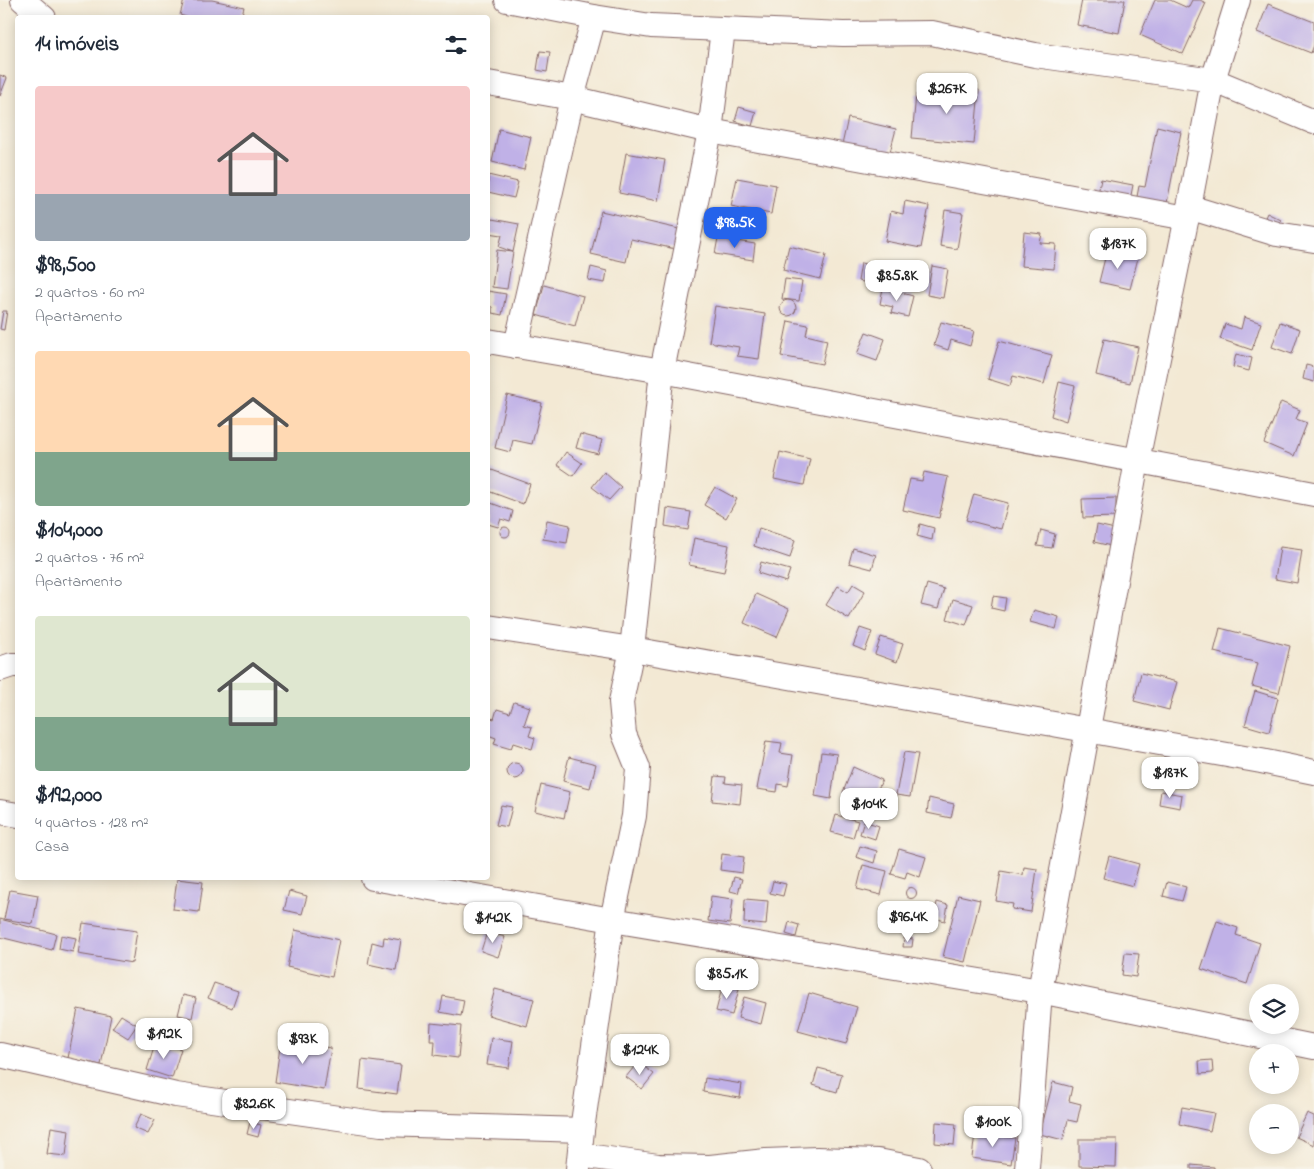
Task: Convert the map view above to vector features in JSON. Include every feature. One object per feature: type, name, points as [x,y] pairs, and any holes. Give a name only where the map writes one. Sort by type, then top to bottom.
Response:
[{"type":"street","points":[[23,0],[40,15]]},
{"type":"street","points":[[507,0],[651,26],[843,34],[932,33],[1035,55],[1212,80],[1314,122]]},
{"type":"street","points":[[1027,1169],[1040,991],[1137,461],[1188,212],[1212,80],[1238,0]]},
{"type":"street","points":[[516,346],[572,98],[594,17]]},
{"type":"street","points":[[723,30],[710,131],[662,371],[632,649],[621,702],[624,734],[638,768],[634,816],[612,920],[579,1162],[710,1167],[766,1161],[817,1159],[878,1161],[918,1169]]},
{"type":"street","points":[[490,82],[572,98],[710,131],[1188,212],[1277,234],[1314,240]]},
{"type":"street","points":[[490,341],[662,371],[1314,494]]},
{"type":"street","points":[[490,628],[632,649],[1314,772]]},
{"type":"street","points":[[0,669],[15,665]]},
{"type":"street","points":[[0,812],[15,814]]},
{"type":"street","points":[[384,880],[1040,991],[1314,1047]]},
{"type":"street","points":[[0,1055],[176,1095],[381,1124],[582,1130]]},
{"type":"building","points":[[184,0],[212,0],[244,7],[242,15],[180,15]]},
{"type":"building","points":[[1082,0],[1125,0],[1119,33],[1077,25]]},
{"type":"building","points":[[1155,0],[1170,0],[1188,8],[1192,0],[1200,0],[1206,3],[1183,54],[1140,35]]},
{"type":"building","points":[[1268,4],[1314,22],[1314,45],[1311,53],[1257,32]]},
{"type":"building","points":[[540,51],[550,52],[547,72],[537,70]]},
{"type":"building","points":[[0,75],[7,78],[0,96]]},
{"type":"building","points":[[934,85],[979,90],[974,144],[912,138],[916,94],[933,96]]},
{"type":"building","points":[[739,107],[756,112],[752,126],[735,121]]},
{"type":"building","points":[[848,118],[896,129],[889,156],[842,145]]},
{"type":"building","points":[[1157,126],[1181,132],[1166,208],[1136,202],[1139,186],[1145,187]]},
{"type":"building","points":[[499,129],[531,137],[524,170],[492,162]]},
{"type":"building","points":[[626,153],[665,160],[658,201],[619,193]]},
{"type":"building","points":[[490,175],[518,182],[514,198],[490,192]]},
{"type":"building","points":[[737,178],[776,185],[771,214],[731,206]]},
{"type":"building","points":[[1101,179],[1133,185],[1130,200],[1098,194]]},
{"type":"building","points":[[905,201],[929,206],[921,248],[885,241],[891,211],[903,214]]},
{"type":"building","points":[[945,210],[963,213],[957,249],[940,246]]},
{"type":"building","points":[[601,211],[679,229],[675,249],[631,239],[626,262],[591,254]]},
{"type":"building","points":[[1267,213],[1281,220],[1276,231],[1262,224]]},
{"type":"building","points":[[492,219],[519,224],[513,252],[499,247],[502,235],[490,233]]},
{"type":"building","points":[[1024,232],[1042,234],[1040,243],[1056,244],[1054,269],[1021,266]]},
{"type":"building","points":[[718,238],[755,244],[753,260],[715,254]]},
{"type":"building","points":[[789,246],[826,255],[820,279],[783,270]]},
{"type":"building","points":[[497,250],[513,252],[507,289],[492,287]]},
{"type":"building","points":[[1107,250],[1138,258],[1130,289],[1099,282]]},
{"type":"building","points":[[861,263],[883,268],[880,285],[858,281]]},
{"type":"building","points":[[932,266],[948,269],[943,298],[927,295]]},
{"type":"building","points":[[591,267],[607,271],[605,283],[588,280]]},
{"type":"building","points":[[785,279],[802,281],[799,301],[782,299]]},
{"type":"building","points":[[544,285],[583,296],[575,326],[536,315]]},
{"type":"building","points":[[883,288],[913,296],[908,317],[891,313],[893,307],[880,304]]},
{"type":"building","points":[[490,291],[506,294],[502,315],[492,313],[492,307],[490,306]]},
{"type":"building","points":[[788,300],[794,302],[796,308],[794,314],[788,316],[782,314],[780,308],[782,302]]},
{"type":"building","points":[[715,306],[765,314],[759,359],[737,356],[739,347],[709,342]]},
{"type":"building","points":[[3,311],[7,311],[4,330],[0,329]]},
{"type":"building","points":[[1244,317],[1261,323],[1252,350],[1220,339],[1225,324],[1241,329]]},
{"type":"building","points":[[788,321],[808,325],[806,335],[827,340],[822,364],[781,356]]},
{"type":"building","points":[[941,322],[974,331],[970,346],[951,340],[948,350],[934,345]]},
{"type":"building","points":[[1280,322],[1300,329],[1292,354],[1272,347]]},
{"type":"building","points":[[866,332],[885,339],[877,361],[857,354]]},
{"type":"building","points":[[1104,339],[1138,347],[1130,383],[1096,375]]},
{"type":"building","points":[[999,341],[1052,355],[1044,384],[1013,376],[1010,386],[988,379]]},
{"type":"building","points":[[1236,354],[1252,358],[1249,371],[1233,367]]},
{"type":"building","points":[[1306,365],[1314,367],[1314,382],[1303,379]]},
{"type":"building","points":[[1059,382],[1075,386],[1066,421],[1051,416]]},
{"type":"building","points":[[507,395],[542,403],[532,444],[513,440],[510,452],[495,448]]},
{"type":"building","points":[[1281,402],[1300,410],[1296,419],[1307,423],[1294,456],[1264,443]]},
{"type":"building","points":[[580,434],[602,440],[598,454],[576,448]]},
{"type":"building","points":[[566,452],[582,463],[573,476],[557,465]]},
{"type":"building","points":[[780,452],[810,459],[804,485],[774,479]]},
{"type":"building","points":[[490,469],[530,484],[523,504],[490,492]]},
{"type":"building","points":[[604,472],[621,487],[609,500],[592,487]]},
{"type":"building","points":[[924,472],[948,477],[939,518],[903,510],[910,479],[922,481]]},
{"type":"building","points":[[715,487],[737,499],[726,518],[704,505]]},
{"type":"building","points":[[974,494],[1008,503],[1001,529],[966,520]]},
{"type":"building","points":[[1116,498],[1116,517],[1083,518],[1082,499]]},
{"type":"building","points":[[490,503],[513,511],[510,522],[501,519],[498,527],[490,525]]},
{"type":"building","points":[[667,508],[691,512],[688,530],[665,526]]},
{"type":"building","points":[[547,520],[570,525],[567,543],[543,539]]},
{"type":"building","points":[[920,524],[934,528],[932,540],[917,536]]},
{"type":"building","points":[[1097,525],[1115,529],[1111,546],[1094,542]]},
{"type":"building","points":[[505,527],[510,532],[505,537],[500,532]]},
{"type":"building","points":[[759,528],[795,540],[790,558],[754,546]]},
{"type":"building","points":[[1041,530],[1055,534],[1052,548],[1037,546]]},
{"type":"building","points":[[694,538],[729,545],[724,572],[689,565]]},
{"type":"building","points":[[1280,547],[1302,550],[1297,583],[1275,579]]},
{"type":"building","points":[[853,548],[876,555],[872,569],[849,563]]},
{"type":"building","points":[[761,562],[790,570],[786,582],[758,573]]},
{"type":"building","points":[[853,584],[865,591],[849,619],[826,605],[838,586],[848,592]]},
{"type":"building","points":[[927,584],[944,589],[938,609],[921,605]]},
{"type":"building","points":[[756,594],[789,609],[777,637],[744,623]]},
{"type":"building","points":[[993,596],[1006,598],[1004,611],[991,608]]},
{"type":"building","points":[[953,599],[973,605],[966,625],[947,619]]},
{"type":"building","points":[[1034,610],[1059,617],[1056,629],[1030,622]]},
{"type":"building","points":[[860,628],[872,632],[865,651],[853,646]]},
{"type":"building","points":[[1220,628],[1290,646],[1279,693],[1252,686],[1258,663],[1214,652]]},
{"type":"building","points":[[881,637],[903,644],[897,662],[875,654]]},
{"type":"building","points":[[1141,673],[1177,682],[1169,710],[1134,701]]},
{"type":"building","points":[[1255,691],[1278,698],[1269,732],[1245,725]]},
{"type":"building","points":[[514,702],[530,707],[524,725],[532,727],[529,736],[535,738],[532,749],[513,743],[511,749],[494,744],[496,738],[490,736],[490,718],[494,719],[497,709],[510,713]]},
{"type":"building","points":[[766,741],[782,743],[780,753],[793,755],[788,786],[778,784],[777,792],[757,789]]},
{"type":"building","points":[[821,752],[837,754],[831,799],[815,796]]},
{"type":"building","points":[[904,752],[918,754],[910,797],[896,795]]},
{"type":"building","points":[[569,757],[596,764],[590,788],[563,781]]},
{"type":"building","points":[[512,763],[518,763],[523,768],[521,777],[512,779],[507,774],[507,768]]},
{"type":"building","points":[[853,767],[882,780],[871,805],[843,792]]},
{"type":"building","points":[[715,776],[726,777],[725,783],[742,785],[740,804],[712,801]]},
{"type":"building","points":[[541,785],[570,792],[564,818],[535,811]]},
{"type":"building","points":[[1161,791],[1182,795],[1180,808],[1159,804]]},
{"type":"building","points":[[929,798],[954,804],[951,818],[927,813]]},
{"type":"building","points":[[501,805],[512,807],[507,827],[496,825]]},
{"type":"building","points":[[836,815],[858,821],[853,838],[831,832]]},
{"type":"building","points":[[864,821],[879,826],[875,839],[860,834]]},
{"type":"building","points":[[860,846],[877,851],[874,863],[856,857]]},
{"type":"building","points":[[899,849],[926,857],[920,877],[907,872],[905,878],[891,874]]},
{"type":"building","points":[[722,854],[744,857],[742,873],[720,870]]},
{"type":"building","points":[[1109,856],[1139,864],[1133,886],[1103,878]]},
{"type":"building","points":[[863,865],[887,871],[881,895],[857,889]]},
{"type":"building","points":[[1024,867],[1037,869],[1031,912],[1012,909],[1013,904],[996,901],[1001,871],[1023,875]]},
{"type":"building","points":[[734,877],[742,879],[738,893],[730,891]]},
{"type":"building","points":[[177,880],[203,882],[199,912],[173,909]]},
{"type":"building","points":[[773,881],[786,884],[783,896],[770,893]]},
{"type":"building","points":[[1167,882],[1186,887],[1182,901],[1163,896]]},
{"type":"building","points":[[911,887],[917,893],[911,899],[905,893]]},
{"type":"building","points":[[10,890],[38,895],[33,924],[4,919]]},
{"type":"building","points":[[289,891],[307,896],[302,914],[284,910]]},
{"type":"building","points":[[958,895],[980,900],[965,962],[943,957]]},
{"type":"building","points":[[711,896],[733,899],[730,924],[708,921]]},
{"type":"building","points":[[745,899],[768,901],[766,925],[744,923]]},
{"type":"building","points":[[937,902],[948,905],[945,921],[934,918]]},
{"type":"building","points":[[0,919],[56,934],[52,950],[0,937]]},
{"type":"building","points":[[1217,921],[1238,928],[1236,935],[1260,943],[1247,984],[1201,969]]},
{"type":"building","points":[[789,922],[799,925],[796,937],[786,934]]},
{"type":"building","points":[[83,923],[137,931],[132,963],[78,954]]},
{"type":"building","points":[[295,930],[339,940],[332,977],[287,967]]},
{"type":"building","points":[[487,932],[505,937],[498,957],[481,951]]},
{"type":"building","points":[[61,935],[76,938],[73,952],[59,949]]},
{"type":"building","points":[[384,937],[401,940],[396,970],[368,964],[372,942],[383,945]]},
{"type":"building","points":[[904,938],[913,939],[912,947],[903,947]]},
{"type":"building","points":[[1125,953],[1139,954],[1136,977],[1122,975]]},
{"type":"building","points":[[214,983],[238,991],[232,1008],[208,998]]},
{"type":"building","points":[[723,984],[739,989],[732,1015],[716,1011]]},
{"type":"building","points":[[495,989],[534,999],[527,1026],[488,1015]]},
{"type":"building","points":[[809,993],[857,1007],[846,1044],[798,1031]]},
{"type":"building","points":[[183,995],[196,998],[192,1018],[178,1015]]},
{"type":"building","points":[[443,996],[464,1000],[461,1016],[440,1012]]},
{"type":"building","points":[[744,997],[766,1003],[761,1024],[738,1018]]},
{"type":"building","points":[[78,1009],[111,1016],[101,1065],[68,1058]]},
{"type":"building","points":[[121,1015],[137,1025],[128,1038],[112,1028]]},
{"type":"building","points":[[431,1023],[461,1026],[458,1058],[434,1055],[435,1041],[430,1041]]},
{"type":"building","points":[[491,1038],[513,1041],[509,1068],[487,1065]]},
{"type":"building","points":[[281,1040],[331,1048],[324,1090],[275,1082]]},
{"type":"building","points":[[156,1041],[181,1049],[172,1078],[147,1070]]},
{"type":"building","points":[[362,1060],[401,1065],[397,1094],[359,1089]]},
{"type":"building","points":[[1212,1060],[1213,1073],[1200,1074],[1199,1061]]},
{"type":"building","points":[[638,1062],[654,1074],[642,1089],[626,1077]]},
{"type":"building","points":[[818,1068],[842,1074],[837,1092],[813,1085]]},
{"type":"building","points":[[705,1078],[742,1084],[740,1098],[703,1092]]},
{"type":"building","points":[[1053,1082],[1072,1087],[1069,1101],[1081,1104],[1077,1122],[1068,1120],[1063,1140],[1040,1134]]},
{"type":"building","points":[[1182,1107],[1214,1113],[1210,1131],[1179,1124]]},
{"type":"building","points":[[1307,1113],[1314,1116],[1314,1145],[1299,1138],[1299,1130]]},
{"type":"building","points":[[141,1114],[155,1120],[148,1134],[134,1128]]},
{"type":"building","points":[[250,1122],[261,1125],[258,1137],[247,1134]]},
{"type":"building","points":[[936,1122],[956,1124],[954,1145],[935,1143]]},
{"type":"building","points":[[51,1127],[69,1130],[66,1156],[47,1154]]},
{"type":"building","points":[[975,1133],[1015,1138],[1011,1164],[972,1158]]},
{"type":"building","points":[[1079,1139],[1117,1139],[1116,1167],[1079,1166]]},
{"type":"building","points":[[1191,1165],[1214,1167],[1214,1169],[1191,1169]]}]
